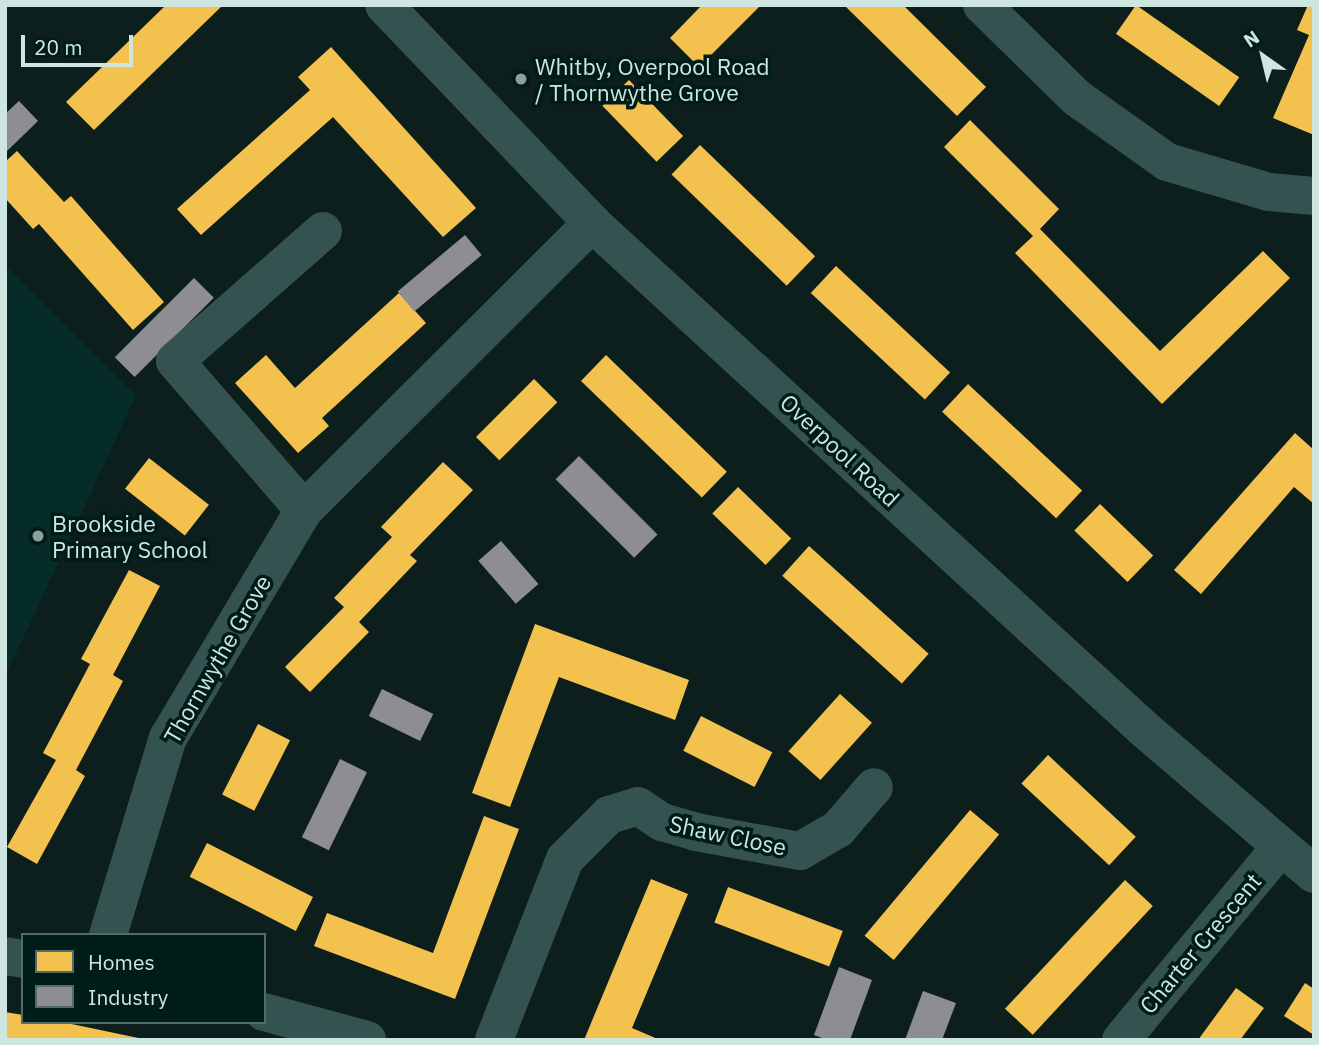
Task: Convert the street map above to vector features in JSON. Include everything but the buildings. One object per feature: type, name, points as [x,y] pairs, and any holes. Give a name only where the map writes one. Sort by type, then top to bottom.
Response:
[{"type":"street","name":"Overpool Road","points":[[384,5],[592,223],[1280,848],[1314,874]]},
{"type":"street","points":[[983,5],[1077,98],[1167,162],[1269,192],[1314,196]]},
{"type":"street","name":"Thornwythe Grove","points":[[109,933],[168,738],[304,510],[592,223]]},
{"type":"street","points":[[304,510],[175,362],[323,231]]},
{"type":"street","name":"Shaw Close","points":[[494,1040],[565,859],[609,815],[638,806],[662,822],[696,832],[800,850],[838,829],[874,786]]},
{"type":"street","name":"Charter Crescent","points":[[1121,1040],[1280,848]]},
{"type":"street","points":[[279,1023],[367,1040]]},
{"type":"shaded area","name":"Brookside Primary School","points":[[5,265],[136,396],[5,677]]},
{"type":"place","name":"Whitby, Overpool Road / Thornwythe Grove","points":[[521,79]]},
{"type":"place","name":"Brookside Primary School","points":[[38,536]]}]
